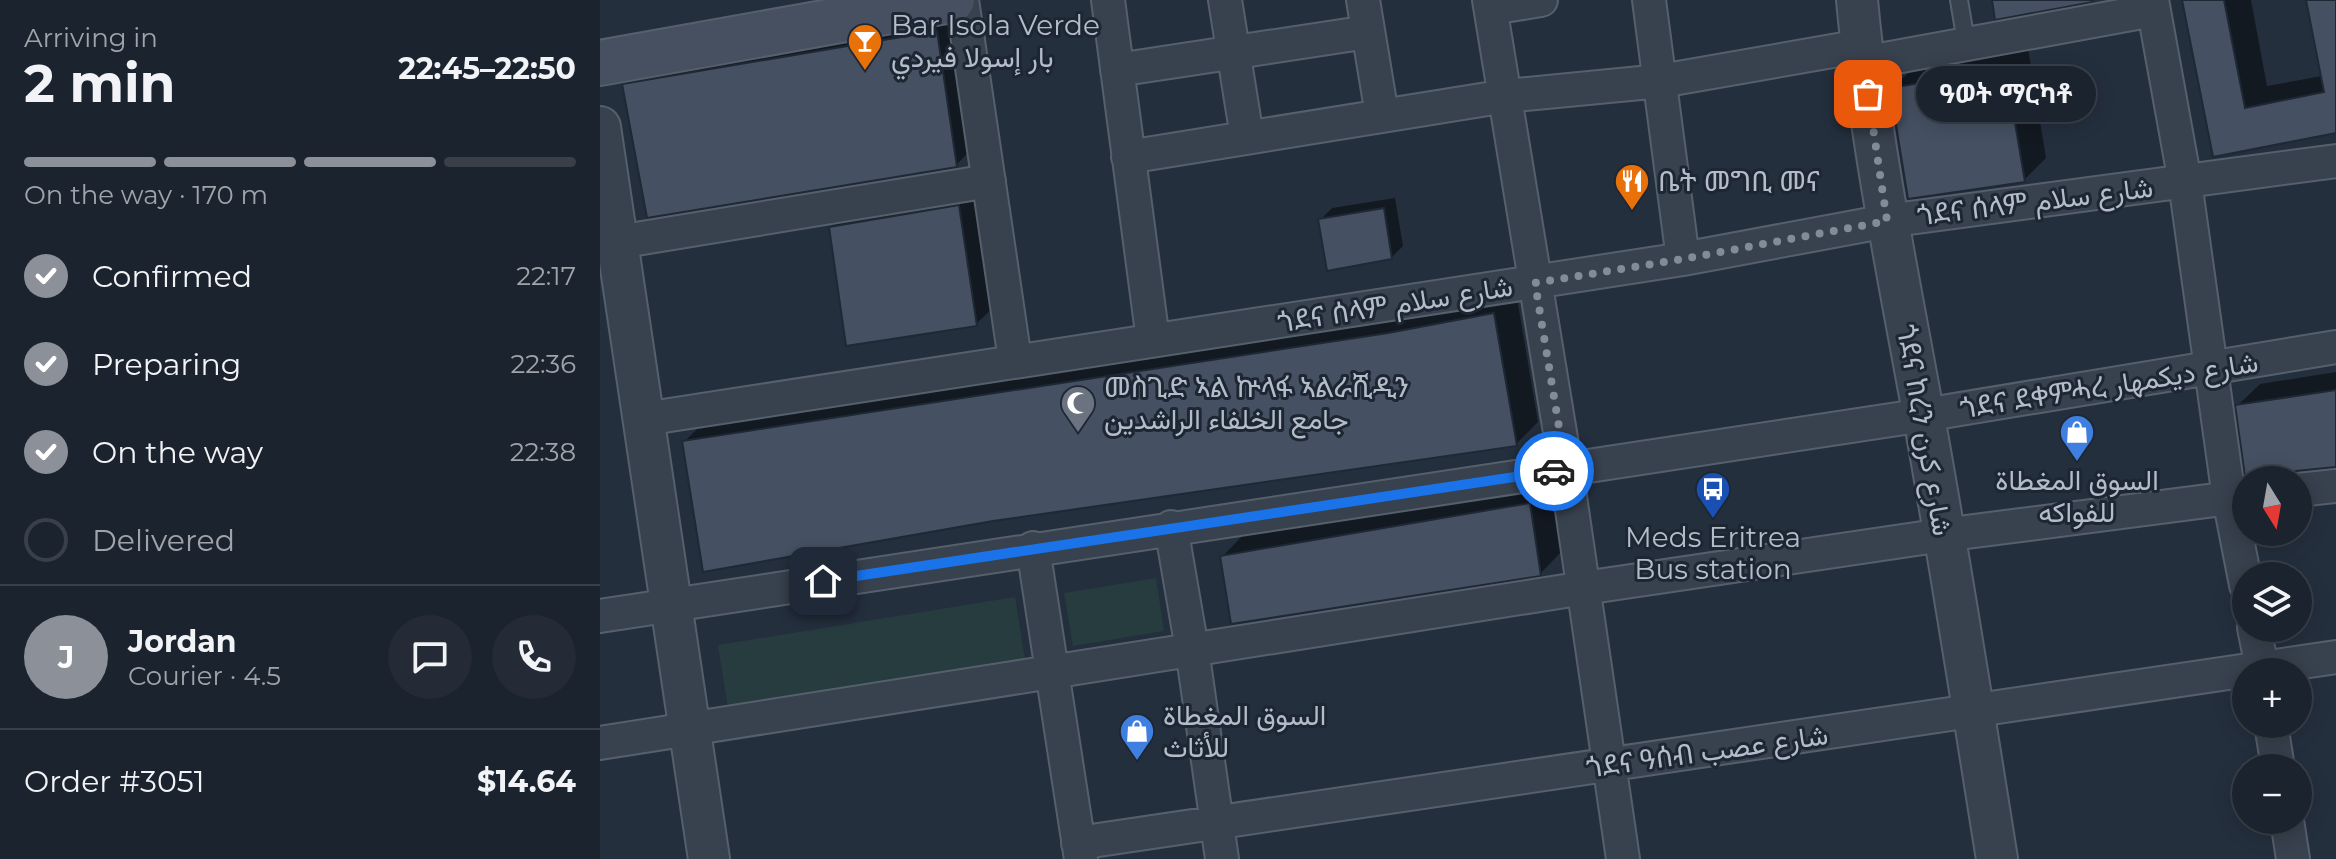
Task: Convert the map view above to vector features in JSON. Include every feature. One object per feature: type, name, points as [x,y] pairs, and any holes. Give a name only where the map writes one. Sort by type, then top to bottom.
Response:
[{"type":"main road","points":[[600,63],[952,0]]},
{"type":"street","points":[[962,0],[1015,360]]},
{"type":"street","points":[[1108,0],[1153,340]]},
{"type":"street","points":[[1225,0],[1247,137]]},
{"type":"street","points":[[1363,0],[1382,115]]},
{"type":"street","points":[[1541,0],[1490,4],[1566,469],[1623,859]]},
{"type":"street","points":[[1649,0],[1683,259]]},
{"type":"street","name":"ጎደና ከረን شارع كرن","points":[[1857,0],[1862,55],[1887,221],[1924,415],[1997,859]]},
{"type":"street","points":[[1128,157],[1506,96],[1661,81],[1966,42],[2152,5],[2185,182],[2212,369],[2232,467]]},
{"type":"street","points":[[1117,70],[1368,32]]},
{"type":"street","points":[[600,127],[709,859]]},
{"type":"street","name":"ጎደና ሰላም شارع سلام","points":[[644,419],[1535,283],[1887,221],[2336,161]]},
{"type":"street","points":[[618,242],[989,181]]},
{"type":"street","name":"ጎደና ደቀምሓረ شارع ديكمهار","points":[[600,616],[1924,415],[2336,347]]},
{"type":"street","points":[[2312,489],[2336,486]]},
{"type":"street","points":[[600,743],[1584,588],[1943,535],[2232,498]]},
{"type":"street","points":[[1171,527],[1222,859]]},
{"type":"street","points":[[1033,548],[1079,851]]},
{"type":"street","name":"ጎደና ዓሰብ شارع عصب","points":[[2312,661],[2336,657]]},
{"type":"street","name":"ጎደና ዓሰብ شارع عصب","points":[[1079,851],[1216,822],[2232,674]]},
{"type":"street","points":[[2289,834],[2293,859]]},
{"type":"lane","points":[[1959,0],[1966,42]]},
{"type":"green space","points":[[1156,578],[1164,631],[1073,646],[1064,593]]},
{"type":"green space","points":[[1015,597],[1025,660],[728,708],[718,645]]},
{"type":"building","points":[[1992,0],[2093,0],[2093,2],[1995,20]]},
{"type":"building","points":[[2182,0],[2224,0],[2245,108],[2324,92],[2306,0],[2336,0],[2336,133],[2213,157]]},
{"type":"building","points":[[937,31],[957,167],[647,218],[622,84]]},
{"type":"building","points":[[2006,69],[2025,182],[1908,199],[1890,88]]},
{"type":"building","points":[[959,205],[977,326],[846,346],[829,227]]},
{"type":"building","points":[[1384,208],[1392,259],[1327,271],[1318,219]]},
{"type":"building","points":[[1494,313],[1517,446],[993,521],[703,572],[682,441],[1388,333]]},
{"type":"building","points":[[2336,390],[2336,467],[2312,469],[2312,466],[2243,466],[2235,405]]},
{"type":"building","points":[[1530,503],[1541,576],[1231,624],[1220,556]]},
{"type":"way so far","points":[[1554,471],[1566,469],[1535,283],[1887,221],[1868,94]]},
{"type":"place","name":"Bar Isola Verde بار إسولا فيردي","points":[[865,72]]},
{"type":"place","name":"ዓወት ማርካቶ","points":[[1868,94]]},
{"type":"place","name":"ቤት መግቢ መና","points":[[1632,212]]},
{"type":"place","name":"መስጊድ ኣል ኵላፋ ኣልራሺዲን جامع الخلفاء الراشدين","points":[[1078,434]]},
{"type":"place","name":"السوق المغطاة للفواكه","points":[[2077,463]]},
{"type":"place","name":"Meds Eritrea Bus station","points":[[1713,520]]},
{"type":"place","name":"السوق المغطاة للأثاث","points":[[1137,762]]},
{"type":"route","points":[[823,581],[1554,471]]}]
